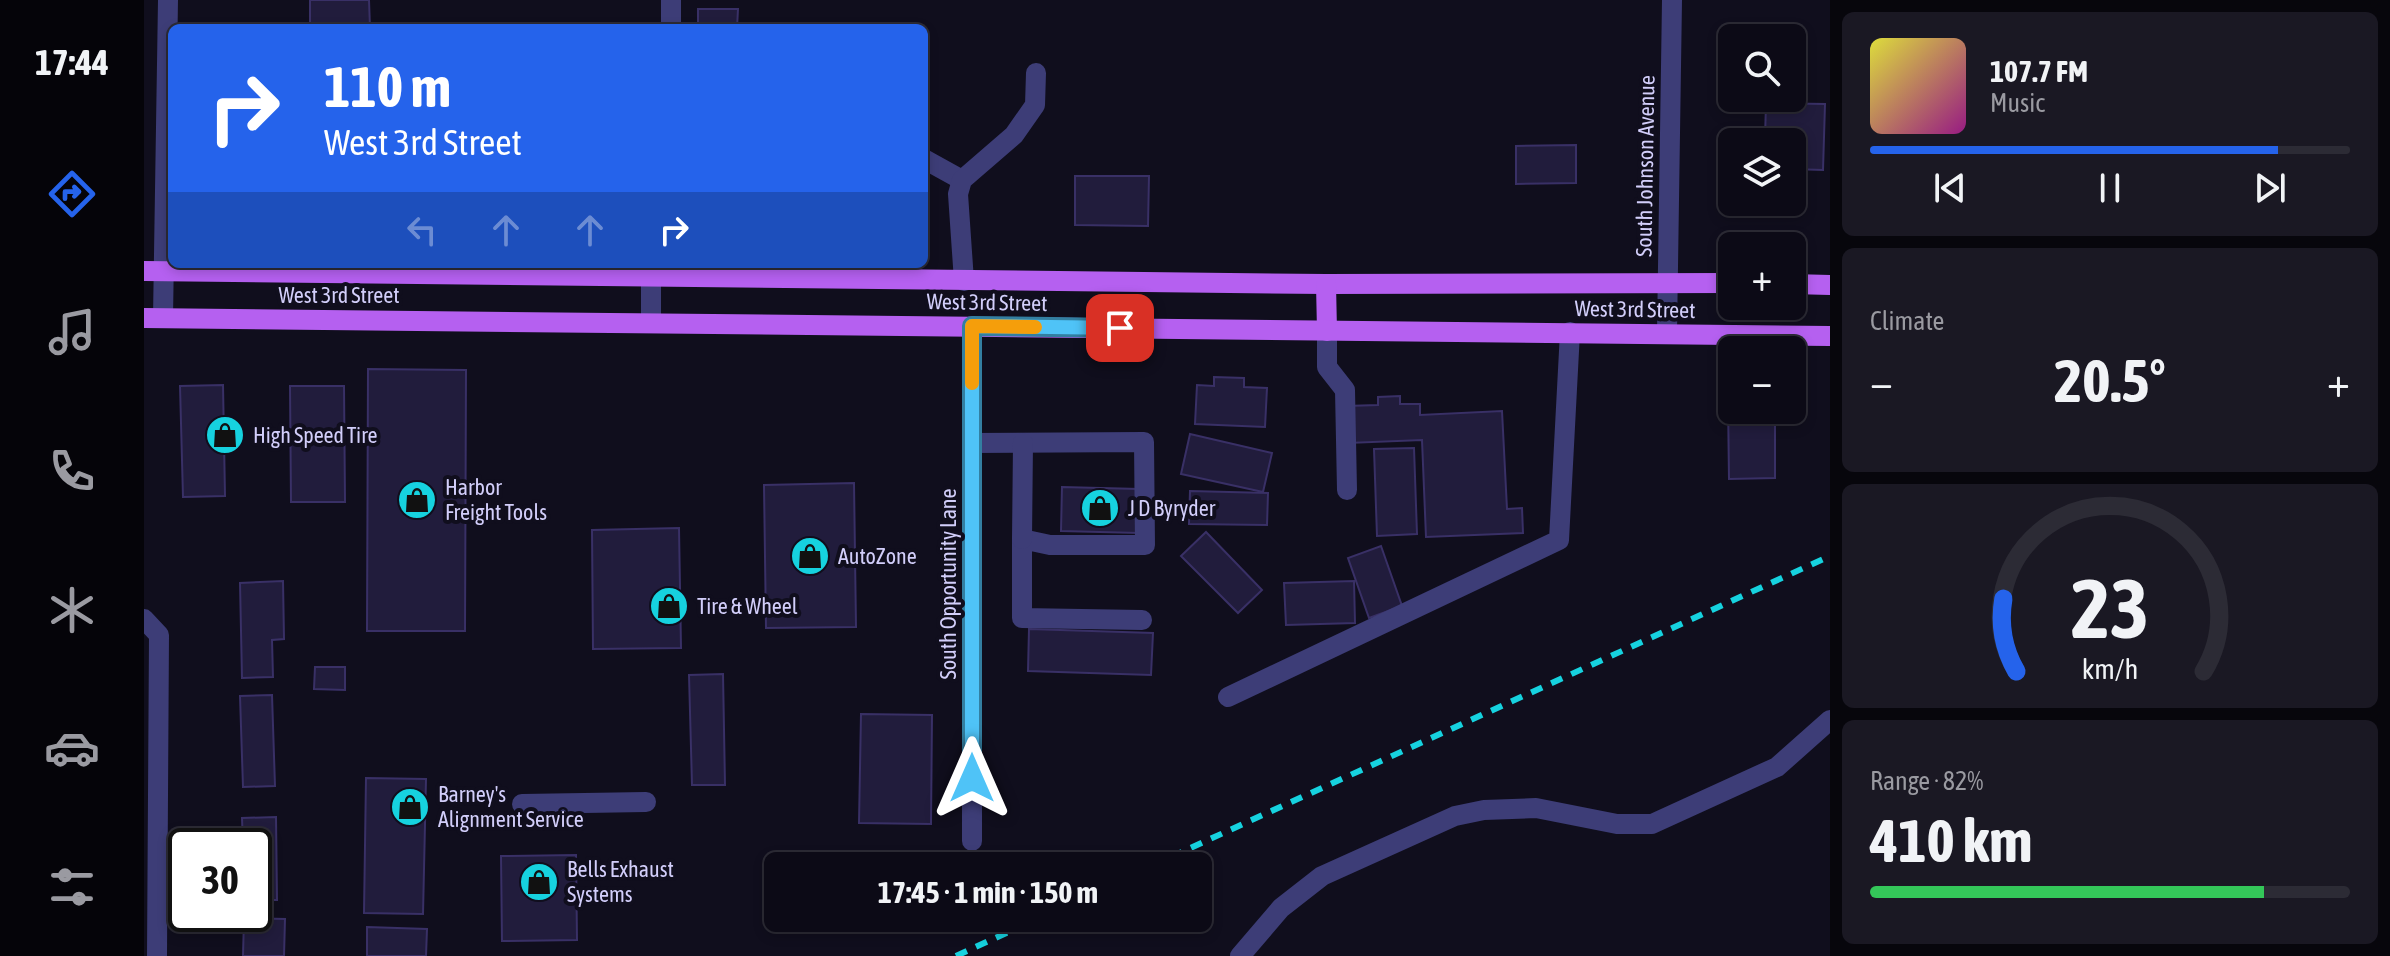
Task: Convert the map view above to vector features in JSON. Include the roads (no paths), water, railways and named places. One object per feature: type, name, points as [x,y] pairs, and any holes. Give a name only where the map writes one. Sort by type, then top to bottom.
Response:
[{"type":"main road","name":"West 3rd Street","points":[[154,271],[651,270],[964,281],[1718,283]]},
{"type":"main road","points":[[1326,284],[1327,331]]},
{"type":"main road","points":[[1806,284],[1830,285]]},
{"type":"main road","name":"West 3rd Street","points":[[153,318],[1830,336]]},
{"type":"street","points":[[153,318],[168,0]]},
{"type":"street","points":[[671,0],[671,24]]},
{"type":"street","name":"South Johnson Avenue","points":[[1667,333],[1672,0]]},
{"type":"street","points":[[964,281],[958,194],[962,180],[1014,135],[1035,105],[1036,73]]},
{"type":"street","points":[[928,161],[962,180]]},
{"type":"street","points":[[651,270],[651,322]]},
{"type":"street","name":"South Opportunity Lane","points":[[972,326],[972,841]]},
{"type":"street","points":[[1327,331],[1327,367],[1345,390],[1347,490]]},
{"type":"street","points":[[1228,697],[1559,540],[1570,332]]},
{"type":"street","points":[[972,443],[1144,442],[1145,545],[1050,545],[1022,539]]},
{"type":"street","points":[[1023,443],[1022,618],[1142,620]]},
{"type":"street","points":[[144,619],[159,635],[157,956]]},
{"type":"street","points":[[1240,956],[1281,908],[1322,876],[1455,816],[1484,810],[1536,808],[1617,824],[1652,824],[1777,767],[1830,720]]},
{"type":"street","points":[[522,804],[646,802]]},
{"type":"railway","points":[[1182,852],[1830,556]]},
{"type":"railway","points":[[956,956],[1008,932]]},
{"type":"place","name":"High Speed Tire","points":[[225,435]]},
{"type":"place","name":"Harbor Freight Tools","points":[[417,500]]},
{"type":"place","name":"J D Byryder","points":[[1100,508]]},
{"type":"place","name":"AutoZone","points":[[810,556]]},
{"type":"place","name":"Tire & Wheel","points":[[669,606]]},
{"type":"place","name":"Barney's Alignment Service","points":[[410,807]]},
{"type":"place","name":"Bells Exhaust Systems","points":[[539,882]]}]
